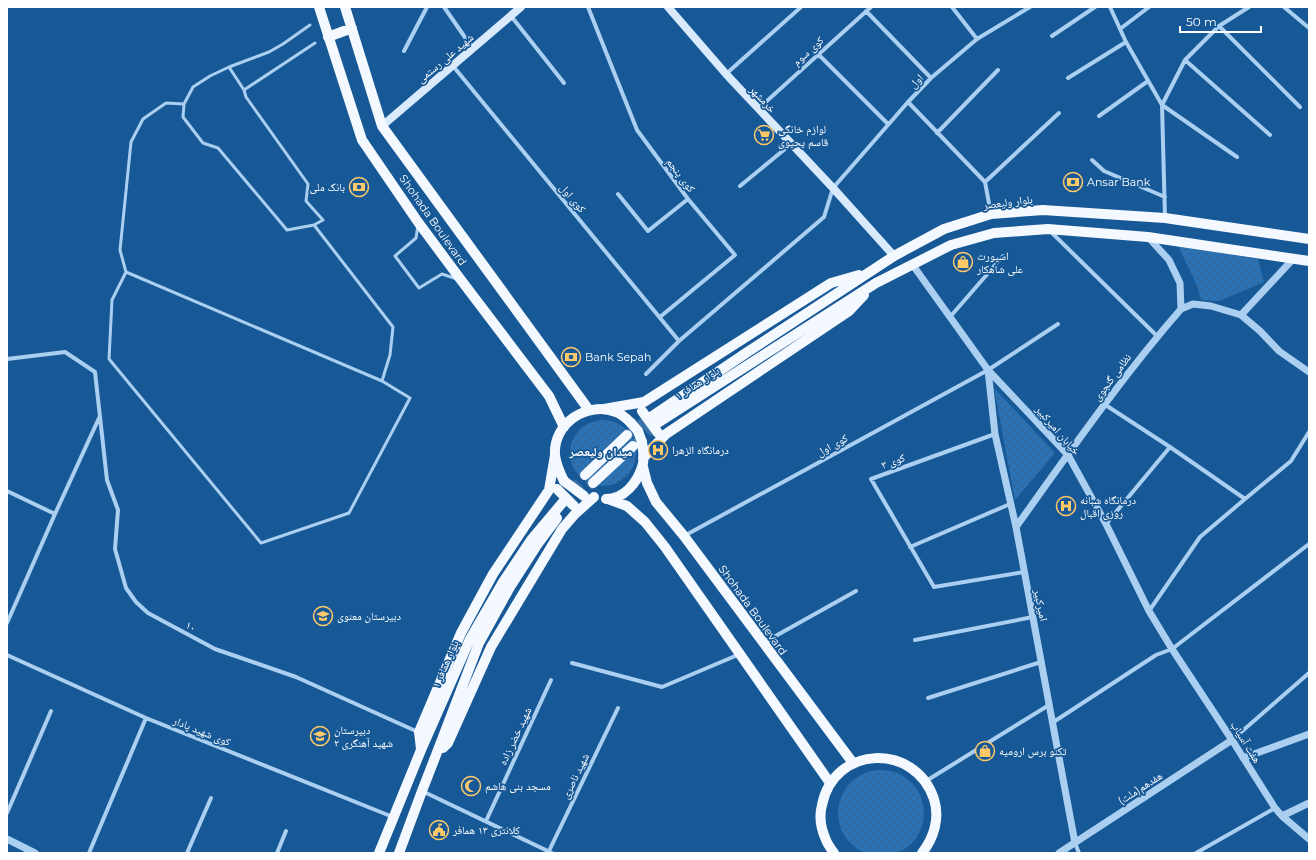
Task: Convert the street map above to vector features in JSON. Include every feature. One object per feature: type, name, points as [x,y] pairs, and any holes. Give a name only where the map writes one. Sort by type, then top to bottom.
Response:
[{"type":"main road","name":"Shohada Boulevard","points":[[320,7],[328,37],[362,140],[418,222],[549,396],[564,427]]},
{"type":"main road","name":"Shohada Boulevard","points":[[345,7],[382,126],[589,410]]},
{"type":"main road","name":"شهید علی رستمی","points":[[382,126],[521,7]]},
{"type":"main road","name":"خرمشهر","points":[[668,7],[758,110],[833,188],[894,256]]},
{"type":"main road","points":[[328,37],[352,28]]},
{"type":"main road","name":"بلوار ولیعصر","points":[[746,353],[894,256],[944,229],[991,214],[1043,210],[1165,218],[1309,239]]},
{"type":"main road","points":[[608,499],[624,494],[631,487],[658,427],[849,311],[876,283],[950,245],[994,233],[1048,229],[1148,237],[1309,261]]},
{"type":"main road","points":[[421,750],[419,732],[461,633],[493,574],[553,490],[557,440],[564,427],[575,416],[589,410],[643,407],[831,283],[869,272]]},
{"type":"main road","name":"بلوار همافر ۱","points":[[658,427],[752,362],[876,283]]},
{"type":"main road","name":"بلوار همافر ۱","points":[[658,427],[746,353]]},
{"type":"main road","points":[[643,407],[658,427]]},
{"type":"main road","points":[[604,409],[618,413],[632,423],[638,431],[637,444],[643,462]]},
{"type":"main road","points":[[585,475],[627,436]]},
{"type":"main road","points":[[593,483],[637,444]]},
{"type":"main road","points":[[555,455],[558,470],[564,481],[589,496],[608,499],[627,506],[645,522],[665,548],[830,783]]},
{"type":"main road","name":"Shohada Boulevard","points":[[643,462],[647,483],[656,502],[684,536],[853,763]]},
{"type":"main road","points":[[553,490],[569,507]]},
{"type":"main road","points":[[436,755],[448,743],[491,647],[562,529],[569,507],[589,496]]},
{"type":"main road","name":"بلوار همافر ۱","points":[[379,853],[421,750],[470,639],[503,582],[531,540],[569,507]]},
{"type":"main road","name":"بلوار همافر ۱","points":[[399,853],[479,643],[510,586],[537,545],[569,507]]},
{"type":"main road","points":[[834,853],[826,841],[821,826],[820,811],[823,796],[830,783],[840,772],[853,763],[867,758],[882,757],[897,760],[911,767],[931,789],[936,804],[937,819],[934,834],[926,851]]},
{"type":"street","points":[[404,52],[427,7]]},
{"type":"street","points":[[444,7],[473,49]]},
{"type":"street","name":"کوی پنجم","points":[[588,7],[636,130],[688,199],[736,255],[660,317]]},
{"type":"street","points":[[726,74],[801,7]]},
{"type":"street","name":"کوی سوم","points":[[758,110],[871,7]]},
{"type":"street","points":[[952,7],[977,39]]},
{"type":"street","name":"اول","points":[[833,188],[888,124],[931,78],[977,39],[1030,7]]},
{"type":"street","points":[[1052,36],[1095,7]]},
{"type":"street","points":[[1110,7],[1126,42],[1162,105],[1237,157]]},
{"type":"street","points":[[1120,30],[1149,7]]},
{"type":"street","points":[[1165,218],[1162,105],[1184,60],[1219,26],[1249,7]]},
{"type":"street","points":[[1284,7],[1309,28]]},
{"type":"street","points":[[866,11],[931,78]]},
{"type":"street","points":[[511,16],[564,83]]},
{"type":"street","points":[[1219,26],[1300,107]]},
{"type":"street","points":[[1068,78],[1126,42]]},
{"type":"street","points":[[818,54],[888,124]]},
{"type":"street","points":[[1184,60],[1270,135]]},
{"type":"street","name":"کوی اول","points":[[453,66],[679,341]]},
{"type":"street","points":[[937,133],[998,70]]},
{"type":"street","points":[[1099,116],[1148,81]]},
{"type":"street","points":[[908,102],[985,182],[991,214]]},
{"type":"street","points":[[985,182],[1059,113]]},
{"type":"street","points":[[740,186],[791,144]]},
{"type":"street","points":[[1092,160],[1104,172],[1164,197]]},
{"type":"street","points":[[646,374],[679,341],[824,217],[833,188]]},
{"type":"street","points":[[618,194],[648,231],[688,199]]},
{"type":"street","points":[[1048,229],[1157,336]]},
{"type":"street","points":[[1148,237],[1169,260],[1180,284],[1181,309],[1193,304],[1211,306],[1241,315],[1279,350],[1309,372]]},
{"type":"street","points":[[950,317],[1003,256]]},
{"type":"street","points":[[1241,315],[1294,258]]},
{"type":"street","name":"خیابان امیرکبیر","points":[[912,264],[988,370],[1068,455],[1106,524],[1149,611],[1172,649]]},
{"type":"street","name":"نظامی گنجوی","points":[[1016,527],[1104,404],[1157,336],[1181,309]]},
{"type":"street","name":"کوی اول","points":[[684,536],[988,370],[1058,324]]},
{"type":"street","name":"۱۰","points":[[7,359],[65,352],[95,372],[107,480],[118,510],[115,549],[126,588],[136,602],[148,613],[215,649],[296,677],[419,732]]},
{"type":"street","name":"امیرکبیر","points":[[988,370],[995,434],[1016,527],[1075,843]]},
{"type":"street","points":[[1104,404],[1170,447],[1245,499]]},
{"type":"street","points":[[7,622],[100,417]]},
{"type":"street","points":[[1149,611],[1200,537],[1290,461],[1309,432]]},
{"type":"street","name":"کوی ۳","points":[[910,547],[871,479],[995,434]]},
{"type":"street","points":[[1106,524],[1170,447]]},
{"type":"street","points":[[7,491],[55,514]]},
{"type":"street","points":[[1010,504],[910,547],[934,587],[1024,572]]},
{"type":"street","points":[[1052,723],[1156,655],[1172,649],[1309,544]]},
{"type":"street","points":[[763,643],[856,591]]},
{"type":"street","points":[[915,640],[1032,617]]},
{"type":"street","name":"هفت آسیاب","points":[[1172,649],[1275,808],[1309,839]]},
{"type":"street","points":[[572,663],[662,687],[740,654]]},
{"type":"street","name":"کوی شهید پادار","points":[[7,655],[146,718],[393,818]]},
{"type":"street","points":[[928,698],[1041,662]]},
{"type":"street","points":[[1232,740],[1309,673]]},
{"type":"street","name":"شهید خضر زاده","points":[[486,821],[551,680]]},
{"type":"street","points":[[926,782],[1049,705]]},
{"type":"street","name":"شهید ناصری","points":[[551,852],[618,708]]},
{"type":"street","points":[[7,813],[51,711]]},
{"type":"street","points":[[88,853],[146,718]]},
{"type":"street","points":[[1243,758],[1309,734]]},
{"type":"street","name":"هفدهم(ملت)","points":[[1059,853],[1232,740]]},
{"type":"street","points":[[422,791],[551,852]]},
{"type":"street","points":[[187,853],[211,798]]},
{"type":"street","points":[[1282,816],[1309,803]]},
{"type":"street","points":[[1196,853],[1275,808]]},
{"type":"street","points":[[277,853],[286,831]]},
{"type":"street","points":[[7,839],[35,853]]},
{"type":"street","points":[[1075,843],[1079,853]]},
{"type":"lane","points":[[229,67],[244,90],[246,97],[308,184],[306,201],[323,220],[314,225],[287,230],[218,148],[203,143],[183,116],[184,104],[193,88],[210,76],[229,67],[269,52],[310,25]]},
{"type":"lane","points":[[244,90],[315,43]]},
{"type":"lane","points":[[126,272],[382,381],[410,398],[349,513],[261,543],[109,359],[112,300],[126,272],[120,250],[131,142],[143,119],[166,103],[184,104]]},
{"type":"lane","points":[[418,222],[416,238],[395,256],[419,288],[442,274],[461,280]]},
{"type":"lane","points":[[314,225],[393,327],[390,355],[382,381]]},
{"type":"shaded area","points":[[1178,246],[1258,259],[1264,282],[1219,301],[1201,300],[1196,283]]},
{"type":"shaded area","points":[[994,388],[1055,453],[1015,500]]},
{"type":"shaded area","points":[[603,420],[615,423],[626,430],[633,441],[636,453],[633,465],[626,476],[615,483],[603,486],[591,483],[580,476],[573,465],[570,453],[573,441],[580,430],[591,423]]},
{"type":"shaded area","points":[[881,770],[898,773],[912,782],[921,796],[924,813],[921,830],[912,844],[898,853],[881,856],[864,853],[850,844],[841,830],[838,813],[841,796],[850,782],[864,773]]},
{"type":"tunnel","points":[[627,435],[651,417]]},
{"type":"tunnel","points":[[636,443],[656,424]]},
{"type":"tunnel","points":[[563,502],[585,475]]},
{"type":"tunnel","points":[[566,506],[593,483]]},
{"type":"place","name":"لوازم خانگی قاسم یحیوی","points":[[764,135]]},
{"type":"place","name":"Ansar Bank","points":[[1073,182]]},
{"type":"place","name":"بانک ملی","points":[[359,187]]},
{"type":"place","name":"اسپورت علی شاهکار","points":[[963,262]]},
{"type":"place","name":"Bank Sepah","points":[[571,357]]},
{"type":"place","name":"درمانگاه الزهرا","points":[[658,450]]},
{"type":"place","name":"درمانگاه شبانه روزی اقبال","points":[[1066,506]]},
{"type":"place","name":"دبیرستان معنوی","points":[[323,616]]},
{"type":"place","name":"دبیرستان شهید آهنگری ۲","points":[[320,736]]},
{"type":"place","name":"تکنو برس ارومیه","points":[[985,751]]},
{"type":"place","name":"مسجد بنی هاشم","points":[[471,786]]},
{"type":"place","name":"کلانتری ۱۳ همافر","points":[[439,830]]},
{"type":"district","name":"میدان ولیعصر","points":[[601,452]]}]
